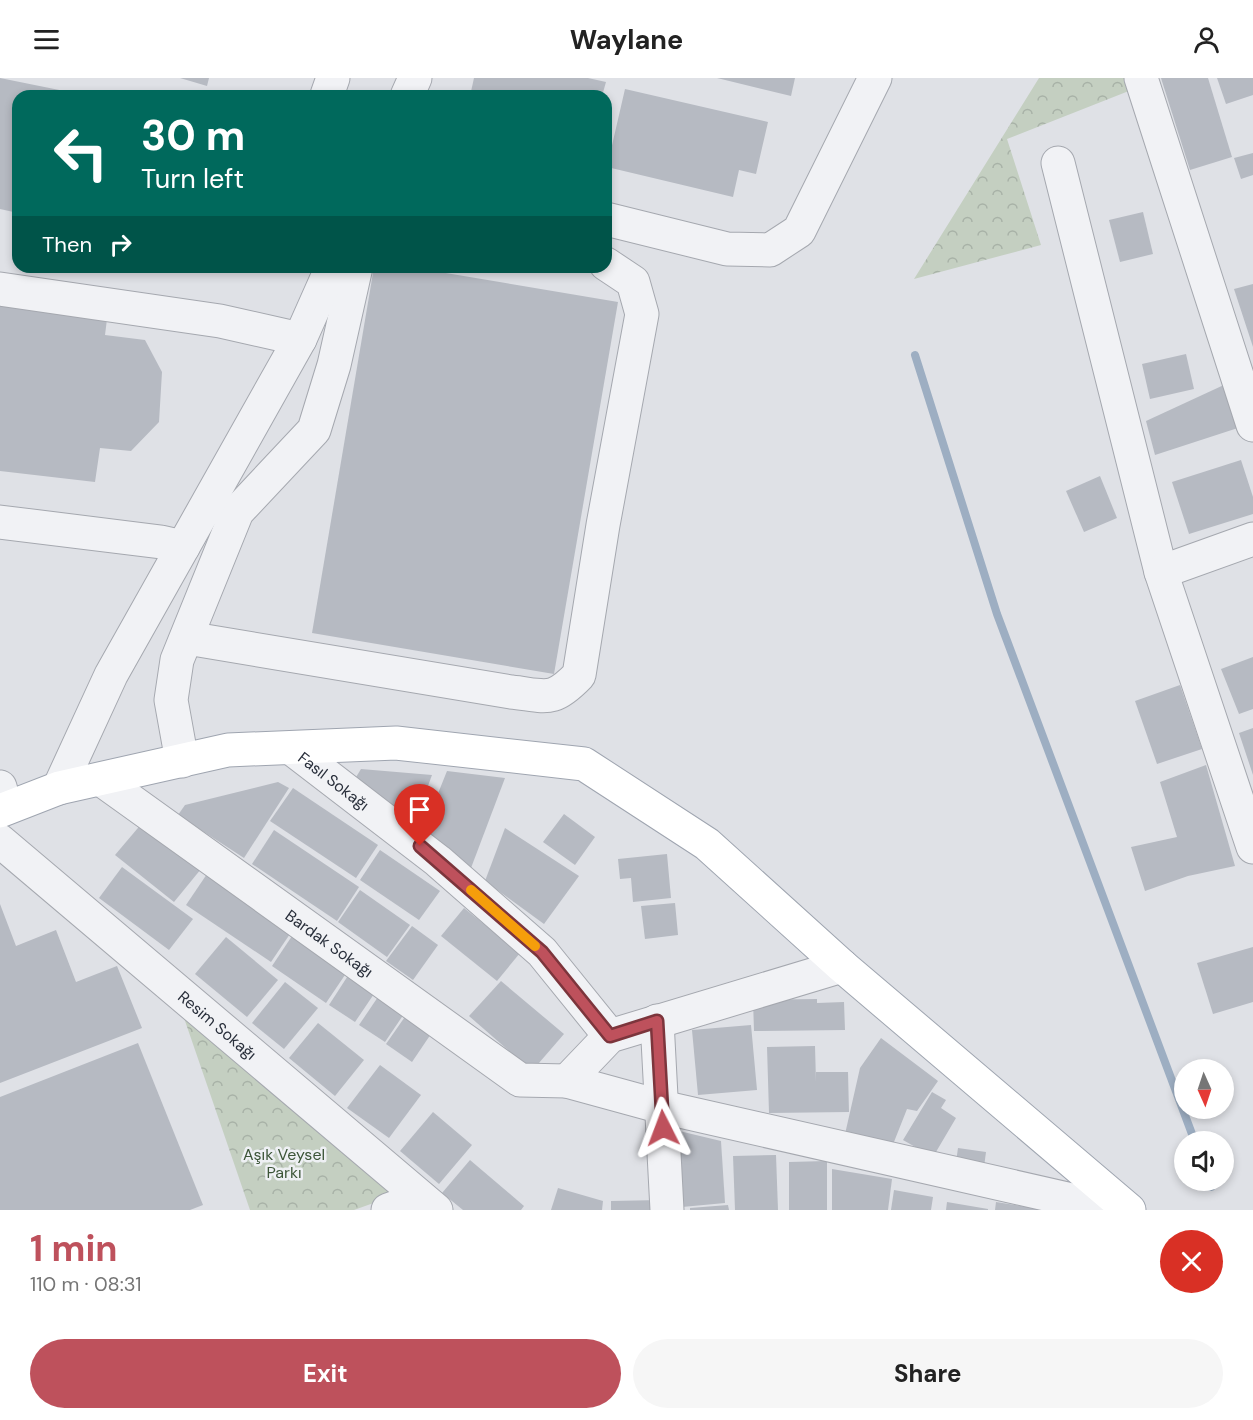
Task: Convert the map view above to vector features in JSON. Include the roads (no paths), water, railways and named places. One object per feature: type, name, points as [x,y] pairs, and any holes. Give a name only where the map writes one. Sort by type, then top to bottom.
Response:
[{"type":"main road","points":[[2,802],[228,750],[396,743],[584,764],[707,844],[842,966],[1129,1210]]},
{"type":"street","points":[[612,220],[727,249],[770,250],[799,231],[875,78]]},
{"type":"street","points":[[1142,78],[1253,424]]},
{"type":"street","points":[[1058,163],[1161,572],[1253,847]]},
{"type":"street","points":[[187,638],[511,692],[551,696],[565,689],[579,675],[603,525],[642,314],[633,282],[612,268]]},
{"type":"street","points":[[59,788],[111,675],[300,339],[329,273]]},
{"type":"street","points":[[182,761],[171,700],[177,660],[237,512],[314,430],[334,365],[355,273]]},
{"type":"street","points":[[0,290],[220,321],[300,339]]},
{"type":"street","points":[[0,522],[161,542],[183,547]]},
{"type":"street","points":[[1161,572],[1253,539]]},
{"type":"street","name":"Fasıl Sokağı","points":[[291,748],[438,861],[542,952],[610,1036]]},
{"type":"street","name":"Bardak Sokağı","points":[[102,780],[520,1080],[567,1081],[662,1107],[1116,1210]]},
{"type":"street","name":"Resim Sokağı","points":[[0,841],[429,1204]]},
{"type":"street","points":[[567,1081],[610,1036],[842,966]]},
{"type":"street","points":[[657,1021],[667,1210]]},
{"type":"street","points":[[388,1210],[429,1204]]},
{"type":"waterway","points":[[915,355],[997,614],[1191,1131]]},
{"type":"park label","name":"Aşık Veysel Parkı","points":[[284,1163]]}]
